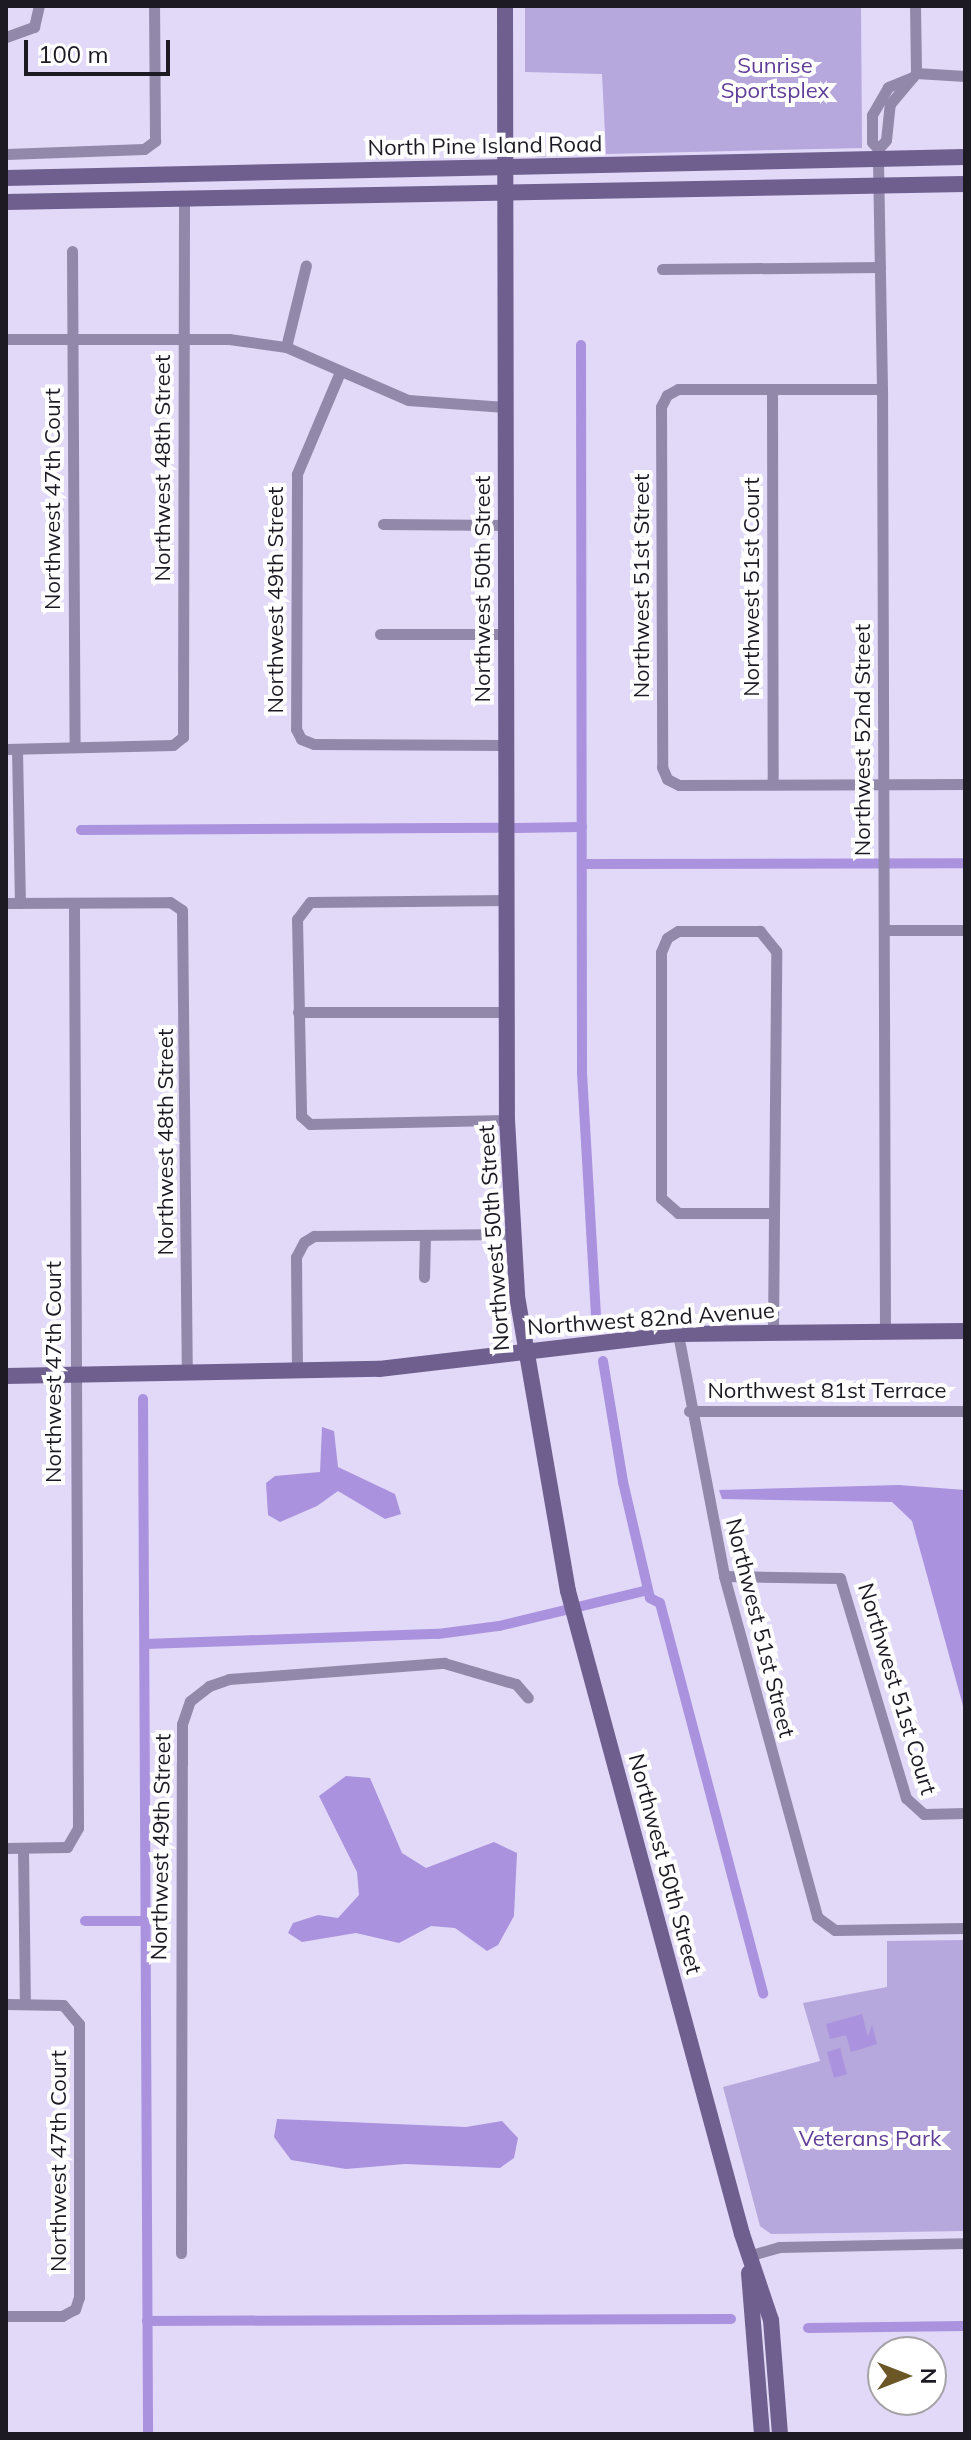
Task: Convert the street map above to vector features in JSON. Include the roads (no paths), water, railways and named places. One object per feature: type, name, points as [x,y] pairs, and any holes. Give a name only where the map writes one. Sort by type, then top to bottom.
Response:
[{"type":"street","points":[[6,37],[34,27],[39,6]]},
{"type":"street","points":[[6,154],[144,149],[155,141],[154,6]]},
{"type":"street","name":"Northwest 50th Street","points":[[505,6],[507,1120],[513,1234],[524,1349],[576,1621],[748,2256],[771,2320],[780,2434]]},
{"type":"street","points":[[915,6],[914,75],[965,76]]},
{"type":"street","name":"Northwest 52nd Street","points":[[885,1331],[882,389],[878,154],[872,142],[872,115],[879,96],[914,75]]},
{"type":"street","name":"North Pine Island Road","points":[[6,178],[506,169],[878,154],[965,157]]},
{"type":"street","points":[[230,197],[262,183],[266,173]]},
{"type":"street","name":"North Pine Island Road","points":[[6,202],[965,184]]},
{"type":"street","name":"Northwest 48th Street","points":[[75,746],[173,745],[183,737],[184,198]]},
{"type":"street","name":"Northwest 47th Court","points":[[72,251],[75,746]]},
{"type":"street","points":[[286,347],[306,265]]},
{"type":"street","points":[[662,269],[880,267]]},
{"type":"street","points":[[6,339],[183,337],[286,347],[408,400],[505,407]]},
{"type":"street","name":"Northwest 49th Street","points":[[340,372],[297,474],[296,729],[301,739],[314,744],[505,745]]},
{"type":"street","name":"Northwest 51st Street","points":[[772,389],[678,389],[667,395],[661,407],[662,767],[667,779],[679,785],[773,784]]},
{"type":"street","points":[[772,389],[882,389]]},
{"type":"street","name":"Northwest 51st Court","points":[[772,389],[773,784]]},
{"type":"street","points":[[383,524],[505,525]]},
{"type":"street","points":[[380,634],[505,634]]},
{"type":"street","points":[[20,903],[11,749],[75,746]]},
{"type":"street","points":[[773,784],[965,784]]},
{"type":"street","points":[[507,900],[310,902],[301,909],[298,1012],[301,1116],[310,1124],[507,1120]]},
{"type":"street","name":"Northwest 48th Street","points":[[74,903],[170,902],[182,910],[187,1374]]},
{"type":"street","points":[[6,903],[74,903]]},
{"type":"street","name":"Northwest 47th Court","points":[[23,1848],[67,1847],[78,1828],[74,903]]},
{"type":"street","points":[[884,930],[965,930]]},
{"type":"street","points":[[773,1213],[678,1213],[666,1206],[661,1198],[661,952],[667,938],[678,931],[760,931],[770,939],[776,951],[773,1332]]},
{"type":"street","points":[[298,1012],[506,1012]]},
{"type":"street","points":[[297,1372],[296,1257],[304,1242],[314,1236],[513,1234]]},
{"type":"street","points":[[424,1277],[425,1235]]},
{"type":"street","name":"Northwest 82nd Avenue","points":[[6,1376],[379,1369],[524,1349],[678,1334],[965,1331]]},
{"type":"street","name":"Northwest 51st Street","points":[[678,1334],[689,1411],[724,1576],[817,1917],[835,1930],[965,1928]]},
{"type":"street","name":"Northwest 81st Terrace","points":[[689,1411],[965,1411]]},
{"type":"street","name":"Northwest 51st Court","points":[[724,1576],[840,1578],[906,1798],[924,1814],[965,1813]]},
{"type":"street","name":"Northwest 49th Street","points":[[181,2253],[182,1737],[190,1701],[209,1686],[229,1679],[444,1663],[516,1684],[528,1698]]},
{"type":"street","points":[[6,1848],[23,1848],[25,2004],[6,2004]]},
{"type":"street","name":"Northwest 47th Court","points":[[6,2316],[62,2316],[75,2309],[75,2014],[63,2005],[25,2004]]},
{"type":"street","points":[[762,2434],[748,2256],[780,2247],[965,2243]]},
{"type":"waterway","points":[[581,345],[582,1073],[596,1317]]},
{"type":"waterway","points":[[515,828],[582,827]]},
{"type":"waterway","points":[[81,830],[497,828]]},
{"type":"waterway","points":[[582,864],[965,863]]},
{"type":"waterway","points":[[603,1361],[623,1482],[650,1598],[660,1603],[763,1994]]},
{"type":"waterway","points":[[143,1399],[148,2434]]},
{"type":"waterway","points":[[145,1644],[438,1634],[499,1626],[648,1590]]},
{"type":"waterway","points":[[85,1921],[146,1921]]},
{"type":"waterway","points":[[147,2321],[731,2319]]},
{"type":"waterway","points":[[808,2328],[965,2326]]},
{"type":"park label","name":"Sunrise Sportsplex","points":[[775,78]]},
{"type":"park label","name":"Veterans Park","points":[[870,2139]]}]
